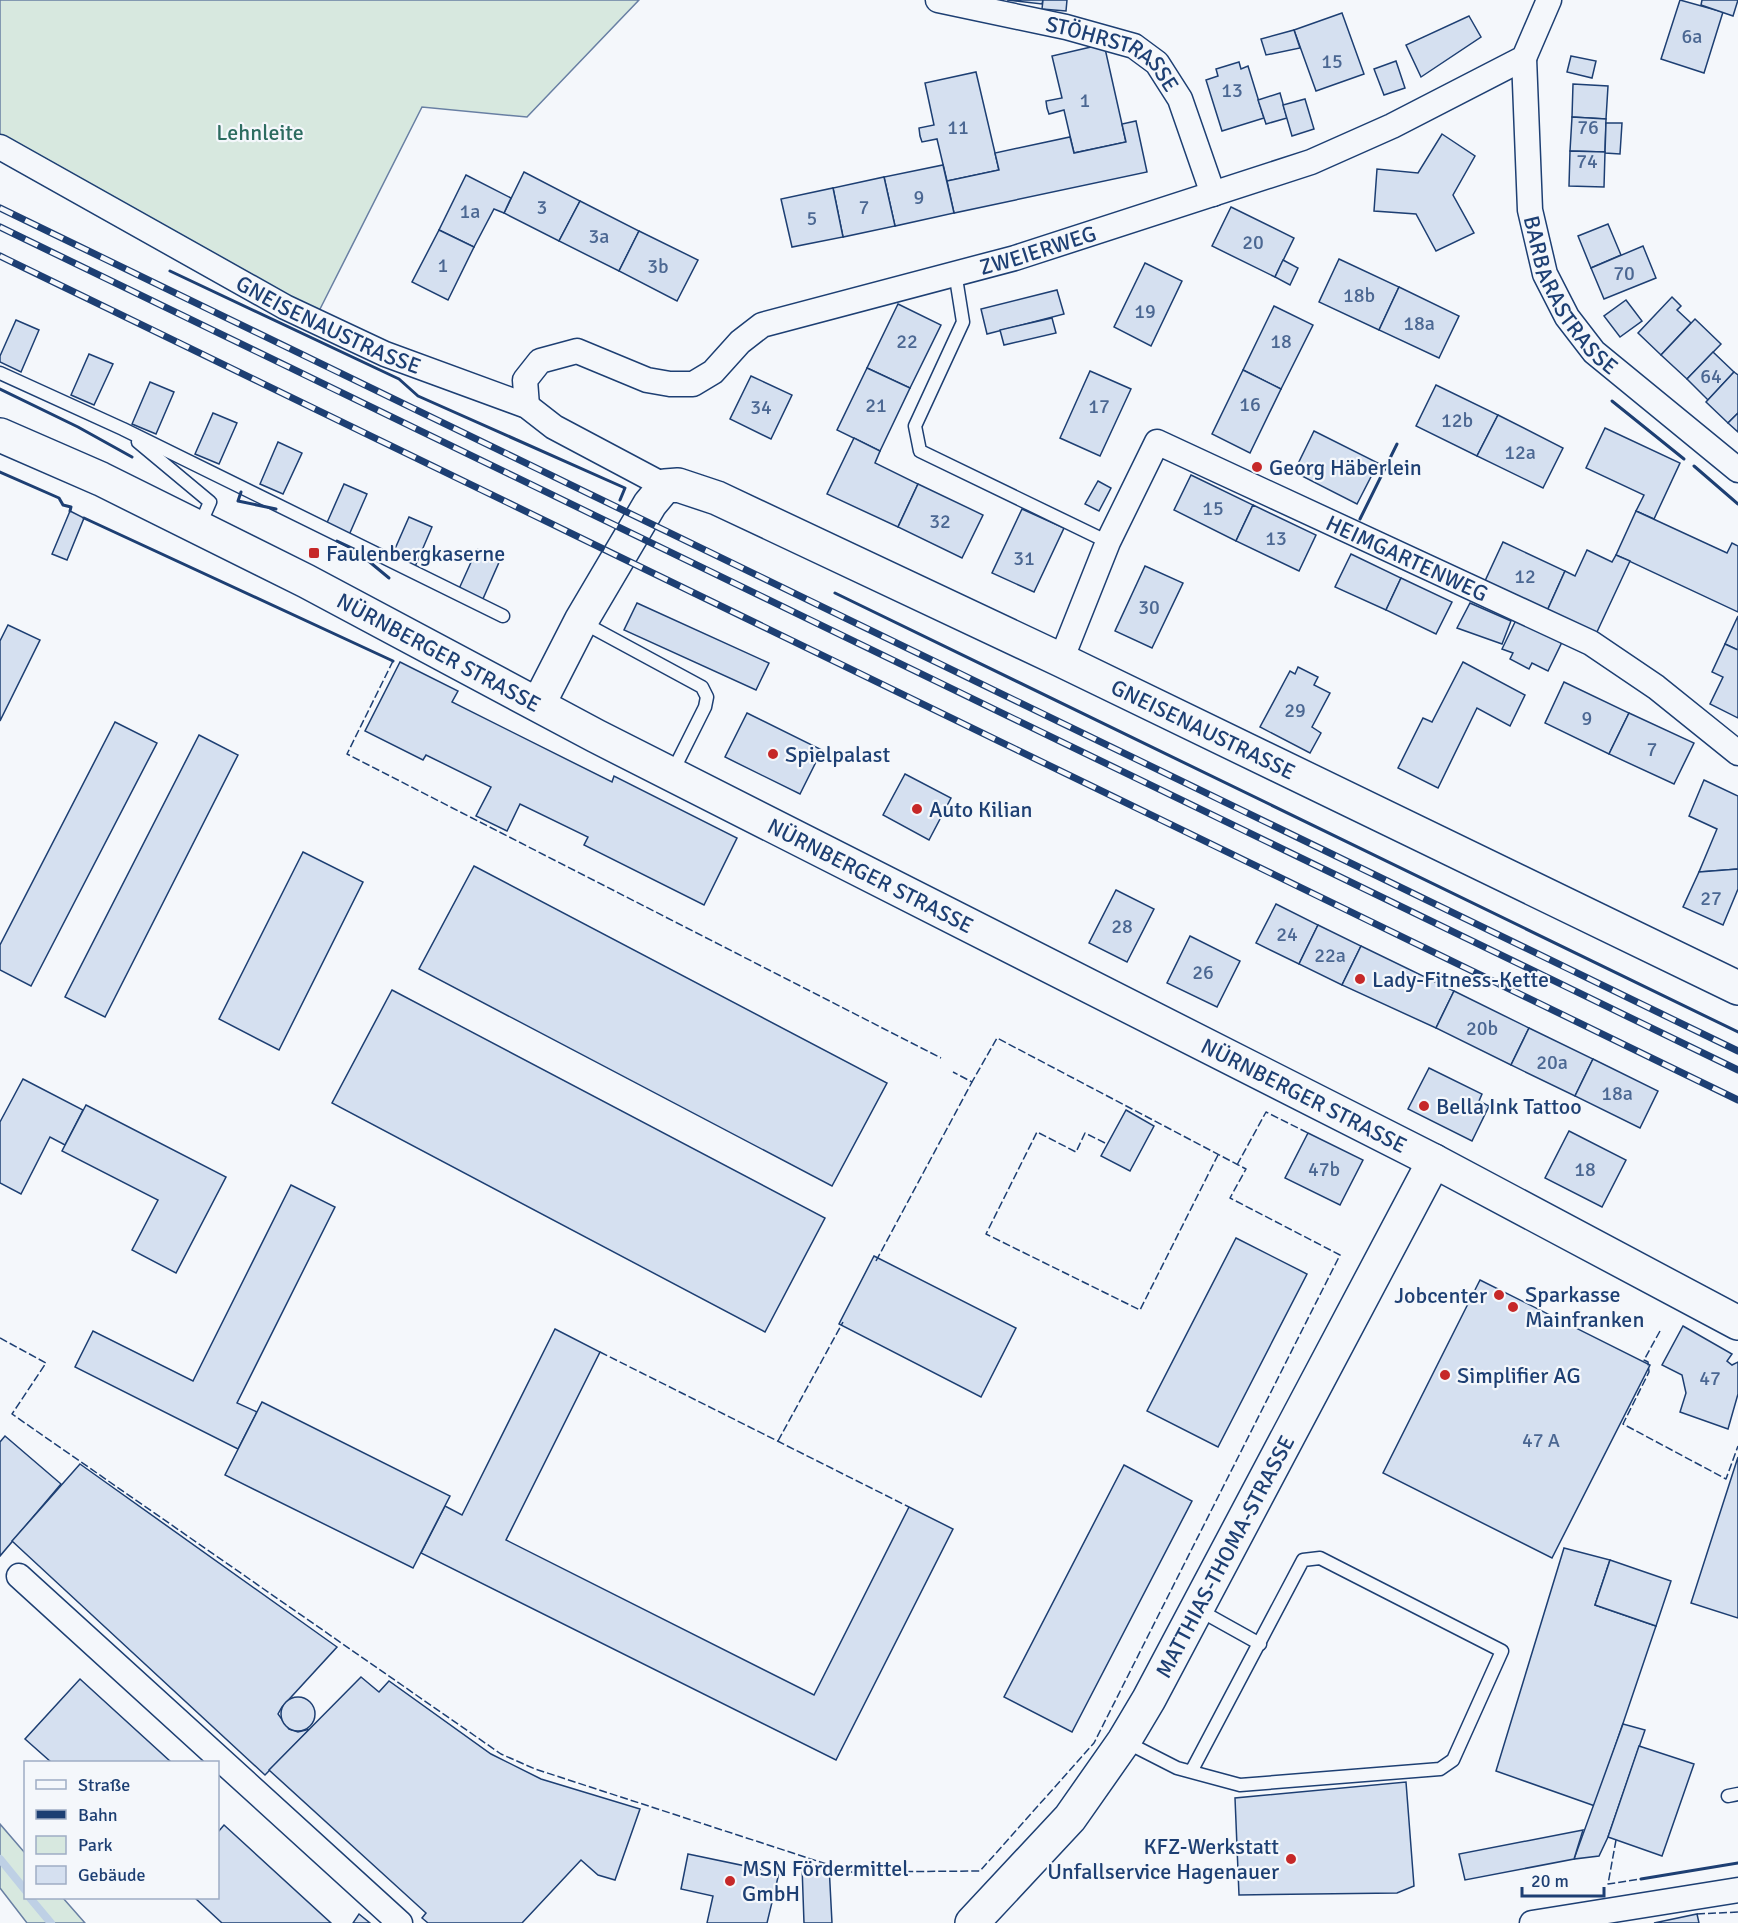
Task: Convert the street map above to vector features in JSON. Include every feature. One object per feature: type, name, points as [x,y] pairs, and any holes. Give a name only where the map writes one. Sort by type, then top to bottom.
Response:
[{"type":"street","name":"STÖHRSTRASSE","points":[[938,0],[1066,27],[1134,46],[1157,63],[1180,99],[1213,194]]},
{"type":"street","points":[[1524,58],[1549,0]]},
{"type":"street","name":"ZWEIERWEG","points":[[527,406],[525,380],[540,361],[577,351],[647,380],[693,384],[712,372],[740,342],[762,325],[1033,252],[1311,162],[1392,126],[1524,58]]},
{"type":"street","name":"BARBARASTRASSE","points":[[1524,58],[1530,210],[1545,274],[1567,317],[1594,352],[1738,470]]},
{"type":"street","name":"GNEISENAUSTRASSE","points":[[0,147],[285,307],[385,354],[527,406],[554,427],[665,486],[678,485],[705,492],[1061,660],[1738,988]]},
{"type":"street","name":"NÜRNBERGER STRASSE","points":[[0,435],[101,479],[306,581],[672,774],[1434,1161],[1738,1323]]},
{"type":"street","name":"HEIMGARTENWEG","points":[[1061,660],[1108,542],[1157,442],[1591,643],[1656,687],[1738,753]]},
{"type":"street","points":[[539,703],[581,621],[650,504],[665,486]]},
{"type":"street","name":"MATTHIAS-THOMA-STRASSE","points":[[972,1923],[1070,1818],[1124,1741],[1149,1699],[1195,1608],[1434,1161]]},
{"type":"street","points":[[19,1575],[400,1923]]},
{"type":"street","points":[[1532,1923],[1738,1890]]},
{"type":"lane","points":[[955,272],[963,322],[915,426],[920,451],[1108,542]]},
{"type":"lane","points":[[0,373],[123,429],[503,616]]},
{"type":"lane","points":[[123,429],[210,502],[199,528]]},
{"type":"lane","points":[[581,621],[702,687],[707,697],[705,707],[672,774]]},
{"type":"lane","points":[[1124,1741],[1177,1768],[1192,1770],[1240,1785],[1440,1769],[1453,1761],[1502,1651],[1320,1558],[1304,1560],[1192,1770]]},
{"type":"lane","points":[[1195,1608],[1260,1644]]},
{"type":"green space","name":"Lehnleite","points":[[0,0],[639,0],[527,117],[422,107],[317,315],[0,139]]},
{"type":"green space","points":[[0,1824],[24,1852],[24,1899],[64,1899],[85,1923],[27,1923],[0,1888]]},
{"type":"building","points":[[1007,0],[1043,0],[1042,4]]},
{"type":"building","points":[[1043,0],[1067,0],[1066,11],[1042,9]]},
{"type":"building","points":[[1680,0],[1723,12],[1704,73],[1661,59]]},
{"type":"building","points":[[1702,0],[1738,0],[1733,16],[1701,5]]},
{"type":"building","points":[[1342,13],[1364,74],[1316,91],[1294,30]]},
{"type":"building","points":[[1469,16],[1481,37],[1421,77],[1406,45]]},
{"type":"building","points":[[1294,30],[1300,48],[1266,55],[1261,39]]},
{"type":"building","points":[[1104,44],[1126,142],[1074,153],[1064,110],[1049,114],[1047,108],[1046,101],[1062,98],[1052,56]]},
{"type":"building","points":[[1571,56],[1596,61],[1592,78],[1567,72]]},
{"type":"building","points":[[1396,61],[1405,88],[1384,95],[1374,69]]},
{"type":"building","points":[[1239,62],[1241,69],[1248,66],[1264,118],[1222,131],[1206,80],[1218,76],[1216,69]]},
{"type":"building","points":[[976,72],[999,170],[947,181],[937,139],[922,142],[920,136],[919,128],[934,125],[925,83]]},
{"type":"building","points":[[1573,84],[1608,86],[1606,119],[1572,117]]},
{"type":"building","points":[[1280,93],[1287,118],[1266,124],[1258,100]]},
{"type":"building","points":[[1305,99],[1314,129],[1292,136],[1283,105]]},
{"type":"building","points":[[1572,117],[1606,119],[1605,152],[1570,151]]},
{"type":"building","points":[[1136,121],[1147,172],[954,213],[947,181],[999,170],[995,153],[1070,137],[1074,153],[1126,142],[1122,124]]},
{"type":"building","points":[[1606,123],[1622,123],[1620,154],[1605,153]]},
{"type":"building","points":[[1442,134],[1475,156],[1453,195],[1474,233],[1436,251],[1416,214],[1374,211],[1377,169],[1418,173]]},
{"type":"building","points":[[1570,151],[1605,152],[1604,187],[1569,186]]},
{"type":"building","points":[[943,165],[954,213],[895,226],[884,177]]},
{"type":"building","points":[[524,172],[580,201],[559,241],[504,213]]},
{"type":"building","points":[[466,175],[511,198],[504,213],[494,209],[474,247],[439,230]]},
{"type":"building","points":[[884,177],[895,226],[843,237],[833,188]]},
{"type":"building","points":[[833,188],[843,237],[792,247],[781,199]]},
{"type":"building","points":[[580,201],[639,231],[619,271],[559,241]]},
{"type":"building","points":[[1231,207],[1294,238],[1275,277],[1212,246]]},
{"type":"building","points":[[1608,224],[1621,255],[1591,268],[1578,236]]},
{"type":"building","points":[[439,230],[474,247],[448,300],[412,282]]},
{"type":"building","points":[[639,231],[698,260],[677,301],[619,271]]},
{"type":"building","points":[[1643,246],[1656,278],[1604,299],[1591,268]]},
{"type":"building","points":[[1339,259],[1399,287],[1379,330],[1319,302]]},
{"type":"building","points":[[1283,260],[1298,268],[1290,285],[1275,277]]},
{"type":"building","points":[[1145,263],[1182,281],[1151,346],[1114,327]]},
{"type":"building","points":[[1399,287],[1459,316],[1439,358],[1379,330]]},
{"type":"building","points":[[1057,290],[1064,314],[987,334],[981,309]]},
{"type":"building","points":[[1672,297],[1681,306],[1677,310],[1691,323],[1661,355],[1638,333]]},
{"type":"building","points":[[1626,300],[1642,321],[1620,337],[1604,316]]},
{"type":"building","points":[[898,304],[941,325],[910,388],[867,368]]},
{"type":"building","points":[[1274,306],[1313,325],[1281,389],[1243,370]]},
{"type":"building","points":[[1052,318],[1056,333],[1004,345],[1000,330]]},
{"type":"building","points":[[1695,319],[1721,344],[1687,379],[1661,355]]},
{"type":"building","points":[[16,320],[39,330],[21,372],[0,362],[0,356]]},
{"type":"building","points":[[1713,352],[1734,372],[1708,400],[1687,379]]},
{"type":"building","points":[[89,354],[113,364],[94,405],[71,395]]},
{"type":"building","points":[[867,368],[910,388],[880,451],[837,430]]},
{"type":"building","points":[[1243,370],[1281,389],[1250,453],[1212,434]]},
{"type":"building","points":[[1090,371],[1131,389],[1100,456],[1060,438]]},
{"type":"building","points":[[1734,372],[1738,375],[1738,413],[1728,423],[1706,402]]},
{"type":"building","points":[[751,376],[792,395],[771,439],[730,419]]},
{"type":"building","points":[[150,382],[174,392],[156,434],[132,424]]},
{"type":"building","points":[[1436,385],[1498,415],[1477,456],[1416,426]]},
{"type":"building","points":[[213,413],[237,423],[219,464],[195,454]]},
{"type":"building","points":[[1738,413],[1738,432],[1728,423]]},
{"type":"building","points":[[1498,415],[1563,448],[1543,488],[1477,456]]},
{"type":"building","points":[[1605,428],[1680,463],[1654,519],[1636,511],[1644,495],[1586,468]]},
{"type":"building","points":[[1314,431],[1378,463],[1357,504],[1294,472]]},
{"type":"building","points":[[854,438],[880,451],[875,463],[918,484],[898,527],[827,494]]},
{"type":"building","points":[[278,442],[302,453],[283,494],[260,484]]},
{"type":"building","points":[[1191,475],[1253,505],[1236,541],[1174,510]]},
{"type":"building","points":[[1098,481],[1111,488],[1099,511],[1085,504]]},
{"type":"building","points":[[344,484],[367,494],[349,535],[326,525]]},
{"type":"building","points":[[918,484],[983,515],[962,558],[898,527]]},
{"type":"building","points":[[1253,505],[1316,535],[1299,571],[1236,541]]},
{"type":"building","points":[[1022,509],[1064,528],[1034,592],[992,573]]},
{"type":"building","points":[[70,511],[84,518],[67,560],[52,554]]},
{"type":"building","points":[[1636,511],[1727,553],[1732,543],[1738,546],[1738,612],[1616,555]]},
{"type":"building","points":[[409,517],[432,527],[414,569],[391,558]]},
{"type":"building","points":[[1503,542],[1565,571],[1547,611],[1485,581]]},
{"type":"building","points":[[477,549],[500,560],[482,601],[458,591]]},
{"type":"building","points":[[1587,550],[1612,562],[1616,555],[1630,561],[1596,634],[1547,611],[1565,571],[1575,576]]},
{"type":"building","points":[[1351,554],[1401,578],[1386,610],[1335,587]]},
{"type":"building","points":[[1145,566],[1183,583],[1152,648],[1115,631]]},
{"type":"building","points":[[1401,578],[1452,602],[1436,634],[1386,610]]},
{"type":"building","points":[[637,603],[769,663],[756,690],[624,630]]},
{"type":"building","points":[[1470,603],[1511,621],[1502,644],[1457,628]]},
{"type":"building","points":[[1738,616],[1738,650],[1725,644]]},
{"type":"building","points":[[1517,618],[1563,640],[1548,671],[1532,663],[1529,669],[1510,659],[1513,653],[1502,649]]},
{"type":"building","points":[[8,625],[40,640],[0,721],[0,641]]},
{"type":"building","points":[[1725,644],[1738,650],[1738,718],[1710,704],[1723,677],[1712,672]]},
{"type":"building","points":[[400,662],[458,691],[452,702],[612,782],[614,776],[737,838],[704,905],[584,845],[588,837],[520,804],[507,831],[476,816],[491,787],[426,755],[423,760],[365,731]]},
{"type":"building","points":[[1463,662],[1525,695],[1510,726],[1477,708],[1438,788],[1398,768],[1423,718],[1432,722]]},
{"type":"building","points":[[1298,667],[1318,677],[1314,685],[1330,693],[1312,727],[1321,733],[1310,753],[1260,727],[1290,671],[1295,674]]},
{"type":"building","points":[[1564,682],[1629,713],[1609,754],[1545,723]]},
{"type":"building","name":"Spielpalast","points":[[747,713],[822,750],[800,794],[725,757]]},
{"type":"building","points":[[1629,713],[1694,743],[1674,784],[1609,754]]},
{"type":"building","points":[[115,722],[157,743],[31,986],[0,970],[0,945]]},
{"type":"building","points":[[199,735],[238,755],[105,1017],[65,997]]},
{"type":"building","points":[[905,774],[951,798],[929,840],[883,815]]},
{"type":"building","points":[[1704,780],[1738,796],[1738,869],[1699,872],[1717,829],[1689,816]]},
{"type":"building","points":[[303,852],[363,882],[279,1050],[219,1019]]},
{"type":"building","points":[[474,866],[887,1083],[832,1186],[419,969]]},
{"type":"building","points":[[1738,869],[1738,889],[1723,925],[1683,907],[1699,872]]},
{"type":"building","points":[[1116,890],[1154,909],[1127,962],[1089,943]]},
{"type":"building","points":[[1276,904],[1318,925],[1299,964],[1256,943]]},
{"type":"building","points":[[1318,925],[1361,946],[1342,985],[1299,964]]},
{"type":"building","points":[[1190,936],[1240,961],[1217,1007],[1167,983]]},
{"type":"building","points":[[1361,946],[1454,991],[1436,1028],[1342,985]]},
{"type":"building","points":[[392,990],[825,1218],[765,1332],[332,1103]]},
{"type":"building","points":[[1454,991],[1529,1028],[1511,1065],[1436,1028]]},
{"type":"building","points":[[1529,1028],[1593,1059],[1575,1096],[1511,1065]]},
{"type":"building","points":[[1593,1059],[1658,1091],[1640,1128],[1575,1096]]},
{"type":"building","points":[[1429,1068],[1482,1094],[1479,1101],[1489,1106],[1472,1141],[1408,1109]]},
{"type":"building","points":[[23,1079],[83,1110],[65,1145],[50,1137],[21,1194],[0,1183],[0,1122]]},
{"type":"building","points":[[86,1105],[226,1177],[176,1273],[132,1250],[158,1200],[62,1151]]},
{"type":"building","points":[[1126,1110],[1154,1126],[1130,1171],[1101,1156]]},
{"type":"building","points":[[1569,1131],[1626,1160],[1602,1207],[1545,1178]]},
{"type":"building","points":[[1308,1133],[1363,1160],[1340,1205],[1285,1178]]},
{"type":"building","points":[[291,1185],[335,1207],[237,1403],[257,1412],[238,1449],[75,1367],[93,1331],[193,1381]]},
{"type":"building","points":[[1236,1238],[1307,1274],[1218,1447],[1147,1411]]},
{"type":"building","points":[[874,1256],[1016,1328],[981,1397],[839,1324]]},
{"type":"building","points":[[1480,1280],[1650,1365],[1552,1558],[1383,1473]]},
{"type":"building","points":[[1683,1326],[1732,1354],[1727,1361],[1732,1365],[1738,1362],[1738,1394],[1728,1429],[1680,1412],[1686,1393],[1682,1375],[1662,1365]]},
{"type":"building","points":[[555,1329],[600,1352],[506,1540],[814,1695],[909,1507],[953,1529],[836,1760],[421,1553],[445,1506],[462,1515]]},
{"type":"building","points":[[262,1402],[450,1496],[413,1568],[225,1475]]},
{"type":"building","points":[[5,1436],[61,1484],[0,1556],[0,1442]]},
{"type":"building","points":[[1738,1457],[1738,1618],[1691,1603]]},
{"type":"building","points":[[80,1464],[337,1647],[278,1714],[289,1729],[298,1732],[310,1729],[265,1775],[12,1541]]},
{"type":"building","points":[[1124,1465],[1192,1501],[1072,1732],[1004,1697]]},
{"type":"building","points":[[1564,1548],[1610,1560],[1595,1605],[1656,1626],[1595,1806],[1496,1771]]},
{"type":"building","points":[[1610,1560],[1671,1581],[1656,1626],[1595,1605]]},
{"type":"building","points":[[361,1677],[379,1692],[389,1681],[491,1754],[541,1779],[640,1809],[615,1880],[598,1875],[581,1860],[522,1923],[428,1923],[422,1918],[426,1913],[269,1770]]},
{"type":"building","points":[[80,1679],[170,1761],[50,1761],[25,1739]]},
{"type":"building","points":[[298,1697],[310,1702],[315,1714],[310,1726],[298,1731],[286,1726],[281,1714],[286,1702]]},
{"type":"building","points":[[1623,1724],[1645,1730],[1608,1837],[1599,1856],[1574,1859]]},
{"type":"building","points":[[1639,1746],[1694,1764],[1662,1856],[1608,1837]]},
{"type":"building","points":[[1406,1782],[1414,1886],[1397,1893],[1239,1895],[1235,1798]]},
{"type":"building","points":[[224,1825],[331,1923],[222,1923],[196,1899],[219,1899],[219,1831]]},
{"type":"building","points":[[1583,1830],[1574,1859],[1465,1880],[1459,1854]]},
{"type":"building","name":"MSN Fördermittel GmbH","points":[[688,1854],[779,1873],[767,1923],[707,1923],[713,1896],[681,1889]]},
{"type":"building","points":[[829,1865],[832,1923],[804,1923],[802,1866]]},
{"type":"building","points":[[359,1914],[370,1923],[353,1923]]},
{"type":"building","points":[[1697,1914],[1699,1923],[1654,1923]]},
{"type":"waterway","points":[[0,1859],[24,1889]]},
{"type":"waterway","points":[[31,1899],[51,1923]]},
{"type":"railway","points":[[0,208],[1738,1051]]},
{"type":"railway","points":[[0,227],[1738,1070]]},
{"type":"railway","points":[[0,256],[1738,1100]]},
{"type":"fence","points":[[393,661],[347,754],[941,1058]]},
{"type":"fence","points":[[0,1338],[46,1363],[12,1414],[501,1754],[535,1769],[851,1872],[980,1871],[1094,1743],[1340,1255],[1230,1198],[1246,1169],[997,1038],[972,1082],[953,1072]]},
{"type":"fence","points":[[876,1261],[972,1082]]},
{"type":"fence","points":[[1237,1165],[1266,1112],[1308,1133]]},
{"type":"fence","points":[[1105,1143],[1085,1133],[1076,1152],[1037,1132],[986,1234],[1140,1310],[1218,1155]]},
{"type":"fence","points":[[778,1441],[843,1322]]},
{"type":"fence","points":[[1660,1331],[1644,1360],[1648,1362],[1649,1372],[1623,1424],[1726,1479],[1738,1446]]},
{"type":"fence","points":[[600,1352],[909,1507]]},
{"type":"fence","points":[[1616,1840],[1608,1884],[1641,1879]]},
{"type":"fence","points":[[1697,1914],[1738,1912]]},
{"type":"wall","points":[[170,271],[399,379],[418,396],[625,488],[620,500]]},
{"type":"wall","points":[[0,389],[78,427],[132,457]]},
{"type":"wall","points":[[1612,401],[1684,459]]},
{"type":"wall","points":[[1360,519],[1397,444]]},
{"type":"wall","points":[[1694,466],[1738,504]]},
{"type":"wall","points":[[0,472],[59,498],[63,505],[71,507],[70,511]]},
{"type":"wall","points":[[241,492],[238,501],[276,509]]},
{"type":"wall","points":[[84,518],[393,661]]},
{"type":"wall","points":[[337,541],[354,549],[389,578]]},
{"type":"wall","points":[[835,593],[1738,1032]]},
{"type":"wall","points":[[1641,1879],[1738,1863]]},
{"type":"place","name":"Georg Häberlein","points":[[1257,467]]},
{"type":"place","name":"Faulenbergkaserne","points":[[314,553]]},
{"type":"place","name":"Spielpalast","points":[[773,754]]},
{"type":"place","name":"Auto Kilian","points":[[917,809]]},
{"type":"place","name":"Lady-Fitness-Kette","points":[[1360,979]]},
{"type":"place","name":"Bella Ink Tattoo","points":[[1424,1106]]},
{"type":"place","name":"Jobcenter","points":[[1499,1295]]},
{"type":"place","name":"Sparkasse Mainfranken","points":[[1513,1307]]},
{"type":"place","name":"Simplifier AG","points":[[1445,1375]]},
{"type":"place","name":"KFZ-Werkstatt Unfallservice Hagenauer","points":[[1291,1859]]},
{"type":"place","name":"MSN Fördermittel GmbH","points":[[730,1881]]}]
